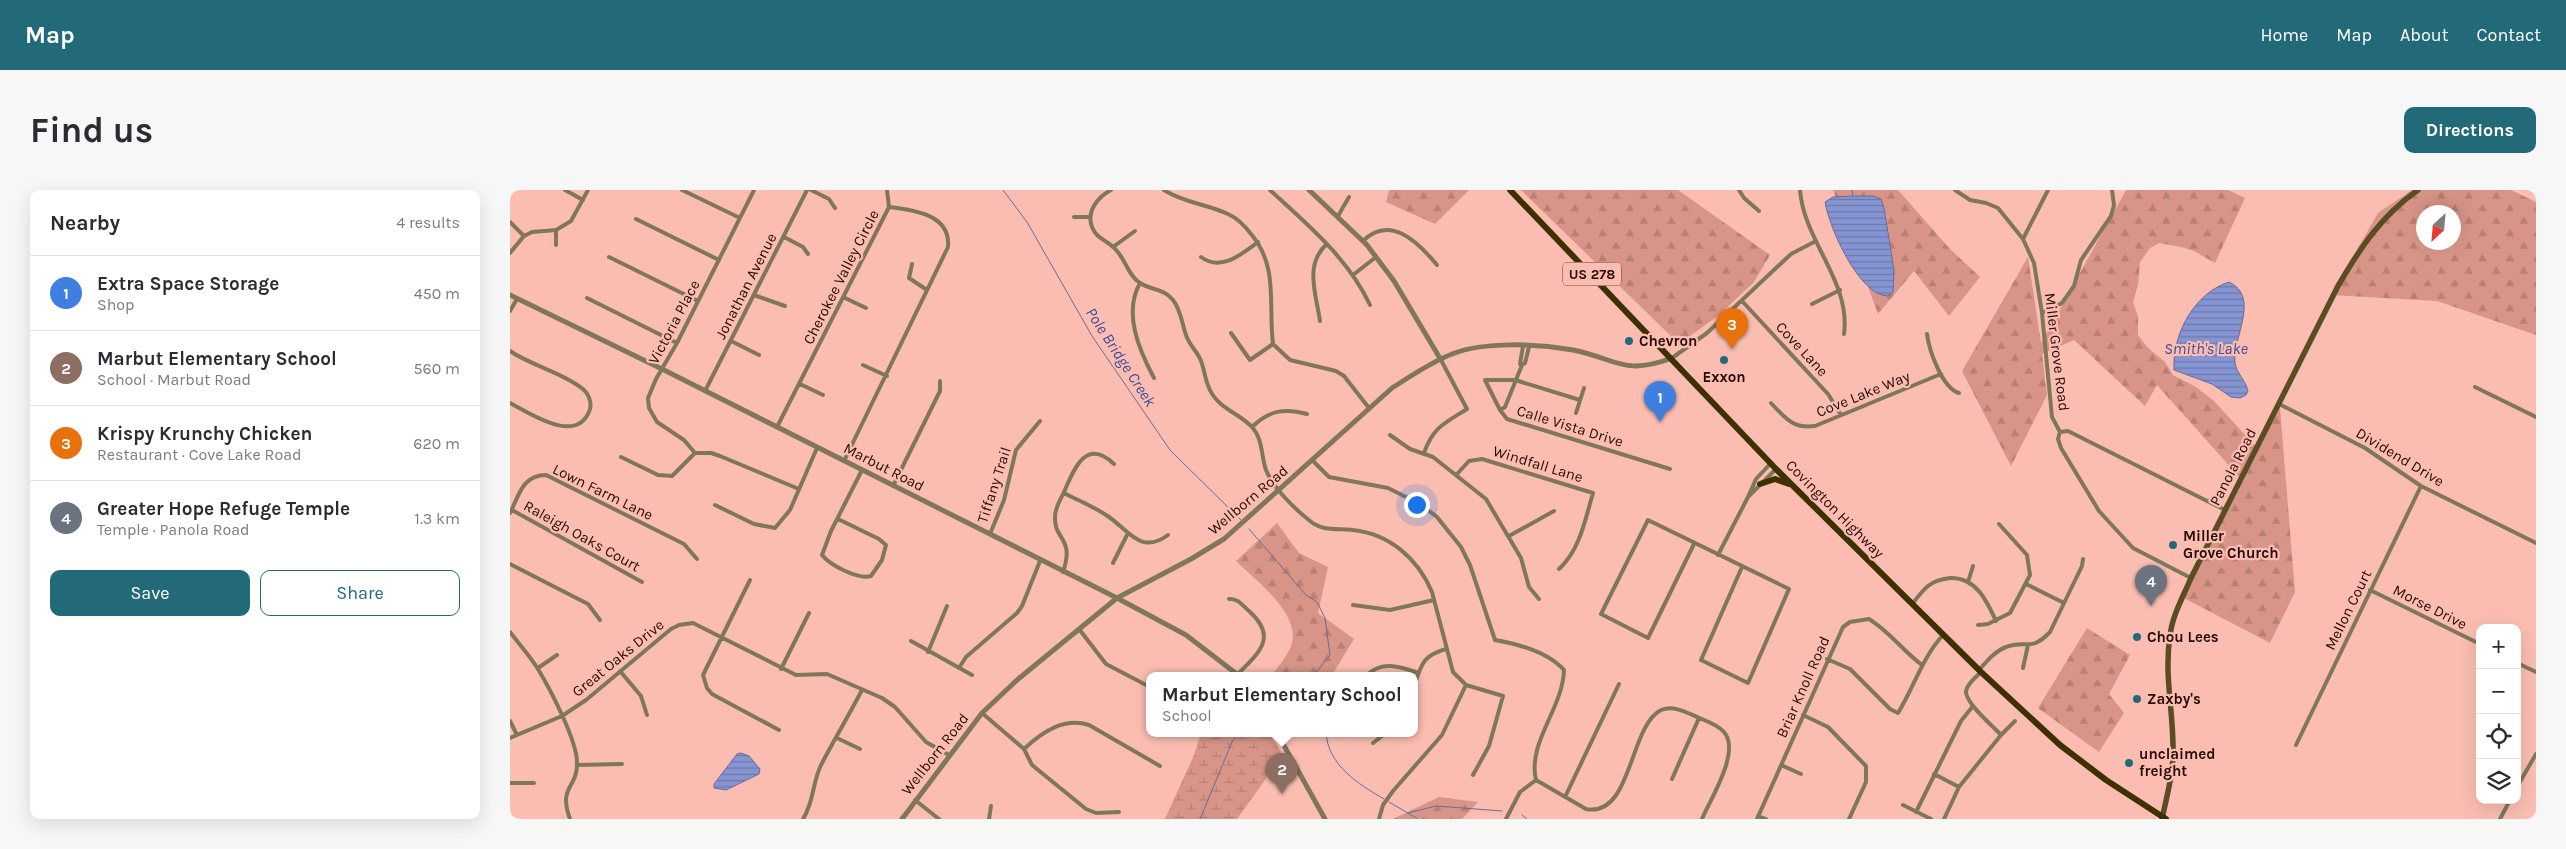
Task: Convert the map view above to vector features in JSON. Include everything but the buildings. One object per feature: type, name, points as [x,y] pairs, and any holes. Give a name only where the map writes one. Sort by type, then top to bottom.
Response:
[{"type":"main road","name":"Covington Highway","points":[[1510,190],[1773,466],[1980,671],[2060,745],[2106,780],[2164,818]]},
{"type":"main road","name":"Panola Road","points":[[2164,818],[2170,784],[2173,747],[2166,669],[2170,634],[2175,614],[2190,578],[2338,286],[2359,250],[2386,217],[2418,190]]},
{"type":"main road","points":[[1760,484],[1775,479],[1793,486]]},
{"type":"street","points":[[566,190],[583,200]]},
{"type":"street","points":[[510,253],[524,236],[537,230],[556,230],[571,221],[588,190]]},
{"type":"street","points":[[682,190],[740,218]]},
{"type":"street","name":"Victoria Place","points":[[695,453],[684,440],[657,422],[649,408],[650,392],[677,343],[754,190]]},
{"type":"street","name":"Jonathan Avenue","points":[[705,391],[807,190]]},
{"type":"street","points":[[811,190],[829,199],[835,208]]},
{"type":"street","points":[[887,190],[889,207]]},
{"type":"street","points":[[1164,190],[1189,203],[1229,214],[1243,224],[1258,242],[1266,256],[1271,276],[1273,344],[1290,360],[1336,371],[1344,376],[1369,408]]},
{"type":"street","points":[[1270,190],[1327,244],[1353,275],[1370,305]]},
{"type":"street","points":[[1309,190],[1363,241],[1394,281],[1467,409],[1436,428],[1430,436],[1424,453]]},
{"type":"street","points":[[1739,190],[1744,198],[1759,211]]},
{"type":"street","points":[[1800,190],[1805,216],[1840,290],[1845,310],[1844,334]]},
{"type":"street","name":"Miller Grove Road","points":[[1955,190],[1970,200],[1986,203],[1998,208],[2022,240],[2034,262],[2042,313],[2052,417],[2060,432],[2068,431],[2225,510]]},
{"type":"street","points":[[2022,240],[2048,190]]},
{"type":"street","points":[[2042,313],[2062,303],[2074,286],[2081,260],[2110,216],[2114,206],[2112,190]]},
{"type":"street","points":[[1109,191],[1095,204],[1090,217],[1098,237],[1113,247],[1140,283],[1164,292],[1173,299],[1187,338],[1201,361],[1210,392],[1227,411],[1252,427],[1259,439],[1266,469],[1280,490],[1309,521],[1321,528],[1365,532],[1396,546],[1420,568],[1434,600],[1453,672],[1466,684],[1503,696],[1489,746],[1473,775]]},
{"type":"street","points":[[1338,216],[1349,197]]},
{"type":"street","name":"Cherokee Valley Circle","points":[[778,427],[889,207],[931,217],[942,224],[948,232],[948,247],[887,376],[844,461]]},
{"type":"street","points":[[1074,217],[1090,217]]},
{"type":"street","points":[[636,219],[719,260]]},
{"type":"street","points":[[510,222],[524,236]]},
{"type":"street","points":[[1363,241],[1380,229],[1394,230],[1424,251],[1437,265]]},
{"type":"street","points":[[556,230],[556,245]]},
{"type":"street","points":[[1113,247],[1136,232]]},
{"type":"street","points":[[784,237],[803,247],[808,254]]},
{"type":"street","points":[[1672,358],[1708,333],[1791,254],[1816,241]]},
{"type":"street","points":[[1201,257],[1206,262],[1226,263],[1258,242]]},
{"type":"street","points":[[1320,321],[1312,270],[1317,253],[1327,244]]},
{"type":"street","points":[[1353,275],[1376,257]]},
{"type":"street","points":[[609,258],[698,302]]},
{"type":"street","points":[[912,264],[909,278],[927,290]]},
{"type":"street","points":[[1140,283],[1134,293],[1131,308],[1133,322],[1144,359],[1154,378]]},
{"type":"street","points":[[1812,304],[1840,290]]},
{"type":"street","name":"Marbut Road","points":[[510,295],[662,369],[1040,561],[1117,598],[1186,634],[1233,672]]},
{"type":"street","points":[[754,295],[785,306]]},
{"type":"street","points":[[843,297],[866,308]]},
{"type":"street","points":[[587,298],[677,343]]},
{"type":"street","points":[[510,311],[517,299]]},
{"type":"street","name":"Cove Lane","points":[[1742,301],[1828,394],[1841,415]]},
{"type":"street","points":[[1231,333],[1250,360],[1273,344]]},
{"type":"street","points":[[1926,334],[1947,386],[1959,393]]},
{"type":"street","points":[[731,341],[759,355]]},
{"type":"street","points":[[1500,410],[1504,407],[1522,366],[1520,364],[1526,346]]},
{"type":"street","name":"Wellborn Road","points":[[902,819],[982,713],[1017,680],[1117,598],[1129,590],[1191,560],[1224,539],[1392,388],[1451,354],[1478,347],[1526,346],[1575,351],[1631,367],[1647,366],[1672,358]]},
{"type":"street","points":[[510,351],[583,389],[590,401],[590,407],[584,420],[578,426],[561,427],[510,404]]},
{"type":"street","points":[[863,365],[887,376]]},
{"type":"street","name":"Cove Lake Way","points":[[1771,403],[1793,424],[1803,427],[1827,422],[1941,374]]},
{"type":"street","name":"Calle Vista Drive","points":[[1515,380],[1485,380],[1500,410],[1507,418],[1670,468]]},
{"type":"street","points":[[1515,380],[1580,400]]},
{"type":"street","points":[[893,486],[940,391],[940,381]]},
{"type":"street","points":[[800,384],[823,395]]},
{"type":"street","points":[[2475,387],[2536,417]]},
{"type":"street","points":[[1576,413],[1584,388]]},
{"type":"street","name":"Dividend Drive","points":[[2279,404],[2365,448],[2421,486],[2536,542]]},
{"type":"street","points":[[1252,427],[1262,418],[1278,411],[1290,410],[1307,414]]},
{"type":"street","name":"Tiffany Trail","points":[[990,534],[1004,500],[1016,450],[1040,420]]},
{"type":"street","points":[[2060,432],[2058,439],[2061,448],[2099,511],[2132,548],[2190,578]]},
{"type":"street","points":[[1390,436],[1410,449],[1424,453],[1457,474],[1486,499],[1522,558],[1529,587],[1539,599]]},
{"type":"street","points":[[716,505],[754,524],[775,528],[790,510],[817,448]]},
{"type":"street","points":[[621,457],[658,475],[672,476],[695,453],[711,453],[799,489]]},
{"type":"street","points":[[1063,572],[1068,558],[1068,549],[1055,526],[1056,506],[1064,494],[1075,469],[1090,454],[1105,457],[1114,464]]},
{"type":"street","name":"Windfall Lane","points":[[1457,474],[1469,461],[1482,459],[1593,493],[1580,536],[1568,560],[1559,569]]},
{"type":"street","points":[[1312,460],[1329,477],[1388,488],[1429,510],[1450,533],[1470,565],[1495,640],[1544,655],[1564,670],[1560,694],[1533,764],[1536,780],[1564,798],[1586,809],[1592,810],[1608,806],[1617,793],[1652,716],[1670,708],[1699,718],[1724,732],[1730,740],[1731,749],[1728,761],[1702,819]]},
{"type":"street","points":[[1748,497],[1773,466]]},
{"type":"street","points":[[1718,556],[1756,479],[1773,466]]},
{"type":"street","points":[[838,519],[879,538],[886,544],[882,560],[870,576],[860,577],[824,557],[824,546],[862,470]]},
{"type":"street","name":"Lown Farm Lane","points":[[511,512],[525,482],[535,476],[552,476],[684,544],[697,559]]},
{"type":"street","name":"Mellon Court","points":[[2296,745],[2421,486]]},
{"type":"street","points":[[1064,494],[1110,518],[1127,535],[1139,541],[1160,541],[1168,535]]},
{"type":"street","points":[[1508,536],[1554,511]]},
{"type":"street","name":"Raleigh Oaks Court","points":[[511,512],[642,582]]},
{"type":"street","points":[[1694,544],[1648,638],[1601,614],[1648,520],[1718,556],[1742,567],[1789,589],[1748,683],[1701,660],[1742,567]]},
{"type":"street","points":[[1978,625],[1996,621],[2010,613],[2030,575],[2027,555],[1999,524]]},
{"type":"street","points":[[1113,563],[1127,535]]},
{"type":"street","points":[[2001,735],[1973,706],[1966,692],[1970,682],[2004,647],[2040,642],[2050,632],[2083,559]]},
{"type":"street","points":[[959,668],[966,657],[1022,606],[1040,561]]},
{"type":"street","points":[[510,564],[588,604],[600,620]]},
{"type":"street","points":[[1968,582],[1973,566]]},
{"type":"street","points":[[1912,604],[1928,586],[1937,580],[1955,578],[1968,582],[1980,592],[1996,621]]},
{"type":"street","points":[[750,580],[720,637],[703,675],[707,688],[712,694],[779,730]]},
{"type":"street","points":[[2026,584],[2064,603]]},
{"type":"street","points":[[1127,604],[1129,590]]},
{"type":"street","name":"Morse Drive","points":[[2370,590],[2476,642]]},
{"type":"street","points":[[1229,599],[1239,602],[1263,627],[1261,651],[1240,672]]},
{"type":"street","points":[[1353,605],[1390,610],[1434,600]]},
{"type":"street","points":[[928,652],[946,606]]},
{"type":"street","points":[[781,669],[809,613]]},
{"type":"street","name":"Briar Knoll Road","points":[[1758,817],[1843,627],[1850,622],[1869,619],[1883,628],[1922,665]]},
{"type":"street","name":"Great Oaks Drive","points":[[510,738],[562,716],[586,700],[679,625],[693,623],[796,675],[828,674],[882,698],[895,707],[926,742],[949,755]]},
{"type":"street","points":[[1079,629],[1106,664],[1146,685]]},
{"type":"street","points":[[510,632],[538,668],[573,742],[578,765],[566,791],[566,806],[570,819]]},
{"type":"street","points":[[1828,659],[1850,669],[1890,709],[1898,713],[1922,665],[1933,646],[1943,635]]},
{"type":"street","points":[[911,641],[972,675]]},
{"type":"street","points":[[2022,668],[2028,645]]},
{"type":"street","points":[[1419,673],[1422,663],[1427,657],[1446,650]]},
{"type":"street","points":[[538,668],[557,655]]},
{"type":"street","points":[[1371,672],[1388,665],[1415,672]]},
{"type":"street","points":[[2521,665],[2536,672]]},
{"type":"street","points":[[620,671],[641,696],[647,716]]},
{"type":"street","points":[[1379,819],[1383,805],[1393,791],[1442,735],[1466,684]]},
{"type":"street","points":[[1564,798],[1618,684]]},
{"type":"street","points":[[803,819],[810,809],[813,796],[811,790],[821,765],[838,738],[862,690]]},
{"type":"street","points":[[1916,812],[1961,721],[1973,706]]},
{"type":"street","points":[[982,713],[1024,749],[1032,765],[1086,810],[1096,813],[1119,812]]},
{"type":"street","points":[[1803,715],[1828,727],[1866,766],[1866,782],[1849,819]]},
{"type":"street","points":[[1672,779],[1699,718]]},
{"type":"street","points":[[510,721],[517,735]]},
{"type":"street","points":[[1944,819],[1959,787],[2001,735],[2015,721]]},
{"type":"street","points":[[1024,749],[1046,731],[1070,722],[1080,722],[1089,725],[1160,766]]},
{"type":"street","points":[[1279,737],[1325,819]]},
{"type":"street","points":[[1373,743],[1381,737]]},
{"type":"street","points":[[838,738],[860,749]]},
{"type":"street","points":[[2521,780],[2536,754]]},
{"type":"street","points":[[578,765],[622,764]]},
{"type":"street","points":[[1781,765],[1801,774]]},
{"type":"street","points":[[1934,774],[1959,787]]},
{"type":"street","points":[[1506,819],[1520,792],[1536,780]]},
{"type":"street","points":[[510,783],[534,783]]},
{"type":"street","points":[[915,800],[940,819]]},
{"type":"street","points":[[2500,819],[2508,804]]},
{"type":"street","points":[[1903,805],[1931,819]]},
{"type":"street","points":[[989,819],[991,806]]},
{"type":"street","points":[[1758,817],[1766,819]]},
{"type":"green space","points":[[1389,190],[1469,190],[1435,224],[1386,202]]},
{"type":"green space","points":[[1521,190],[1678,190],[1770,255],[1754,282],[1719,315],[1679,344]]},
{"type":"green space","points":[[1833,190],[1898,190],[1950,249],[1980,277],[1949,316],[1914,271],[1878,314]]},
{"type":"green space","points":[[2126,190],[2228,190],[2245,198],[2215,263],[2194,251],[2181,247],[2159,243],[2150,248],[2140,262],[2138,285],[2133,302],[2138,316],[2138,335],[2147,347],[2165,362],[2173,375],[2196,387],[2214,401],[2258,449],[2280,408],[2295,592],[2270,643],[2180,596],[2242,480],[2157,385],[2145,406],[2074,340],[2042,354],[2047,395],[2011,466],[1962,371],[2028,257],[2041,343]]},
{"type":"green space","points":[[2412,190],[2511,190],[2536,202],[2536,335],[2437,301],[2331,295],[2378,213]]},
{"type":"green space","points":[[1277,523],[1299,553],[1328,567],[1318,613],[1354,639],[1334,672],[1274,672],[1290,649],[1293,637],[1291,624],[1276,600],[1236,561]]},
{"type":"green space","points":[[2087,628],[2130,655],[2109,694],[2124,713],[2099,752],[2038,708]]},
{"type":"green space","points":[[1200,737],[1272,737],[1283,755],[1237,819],[1165,819],[1194,755]]},
{"type":"green space","points":[[1439,797],[1478,802],[1462,819],[1393,819]]},
{"type":"water","points":[[1873,196],[1881,199],[1894,270],[1893,292],[1888,296],[1877,293],[1866,285],[1856,273],[1832,227],[1825,202],[1833,197]]},
{"type":"water","name":"Smith's Lake","points":[[2229,282],[2238,289],[2243,297],[2243,319],[2235,353],[2235,363],[2248,391],[2246,395],[2240,398],[2231,397],[2212,384],[2174,370],[2177,343],[2188,317],[2205,295]]},
{"type":"water","points":[[741,753],[749,756],[760,769],[759,774],[726,790],[714,788],[714,784],[737,754]]},
{"type":"waterway","name":"Pole Bridge Creek","points":[[1003,190],[1027,222],[1092,336],[1170,450],[1241,520]]},
{"type":"waterway","points":[[1852,190],[1853,196]]},
{"type":"waterway","name":"Pole Bridge Creek","points":[[1249,529],[1306,595],[1317,602],[1325,618],[1330,655],[1316,672]]},
{"type":"waterway","name":"Pole Bridge Creek","points":[[1200,819],[1235,737]]},
{"type":"waterway","points":[[1327,737],[1332,755],[1338,764],[1364,787],[1384,799]]},
{"type":"waterway","points":[[1389,802],[1418,819]]},
{"type":"waterway","points":[[1408,813],[1436,806],[1502,811]]},
{"type":"waterway","points":[[1522,815],[1527,819]]},
{"type":"place","name":"Chevron","points":[[1629,341]]},
{"type":"place","name":"Krispy Krunchy Chicken","points":[[1732,349]]},
{"type":"place","name":"Exxon","points":[[1724,360]]},
{"type":"place","name":"Extra Space Storage","points":[[1660,422]]},
{"type":"place","name":"Miller Grove Church","points":[[2173,545]]},
{"type":"place","name":"Greater Hope Refuge Temple","points":[[2151,606]]},
{"type":"place","name":"Chou Lees","points":[[2137,637]]},
{"type":"place","name":"Zaxby's","points":[[2137,699]]},
{"type":"place","name":"unclaimed freight","points":[[2129,763]]},
{"type":"place","name":"Marbut Elementary School","points":[[1282,794]]}]
